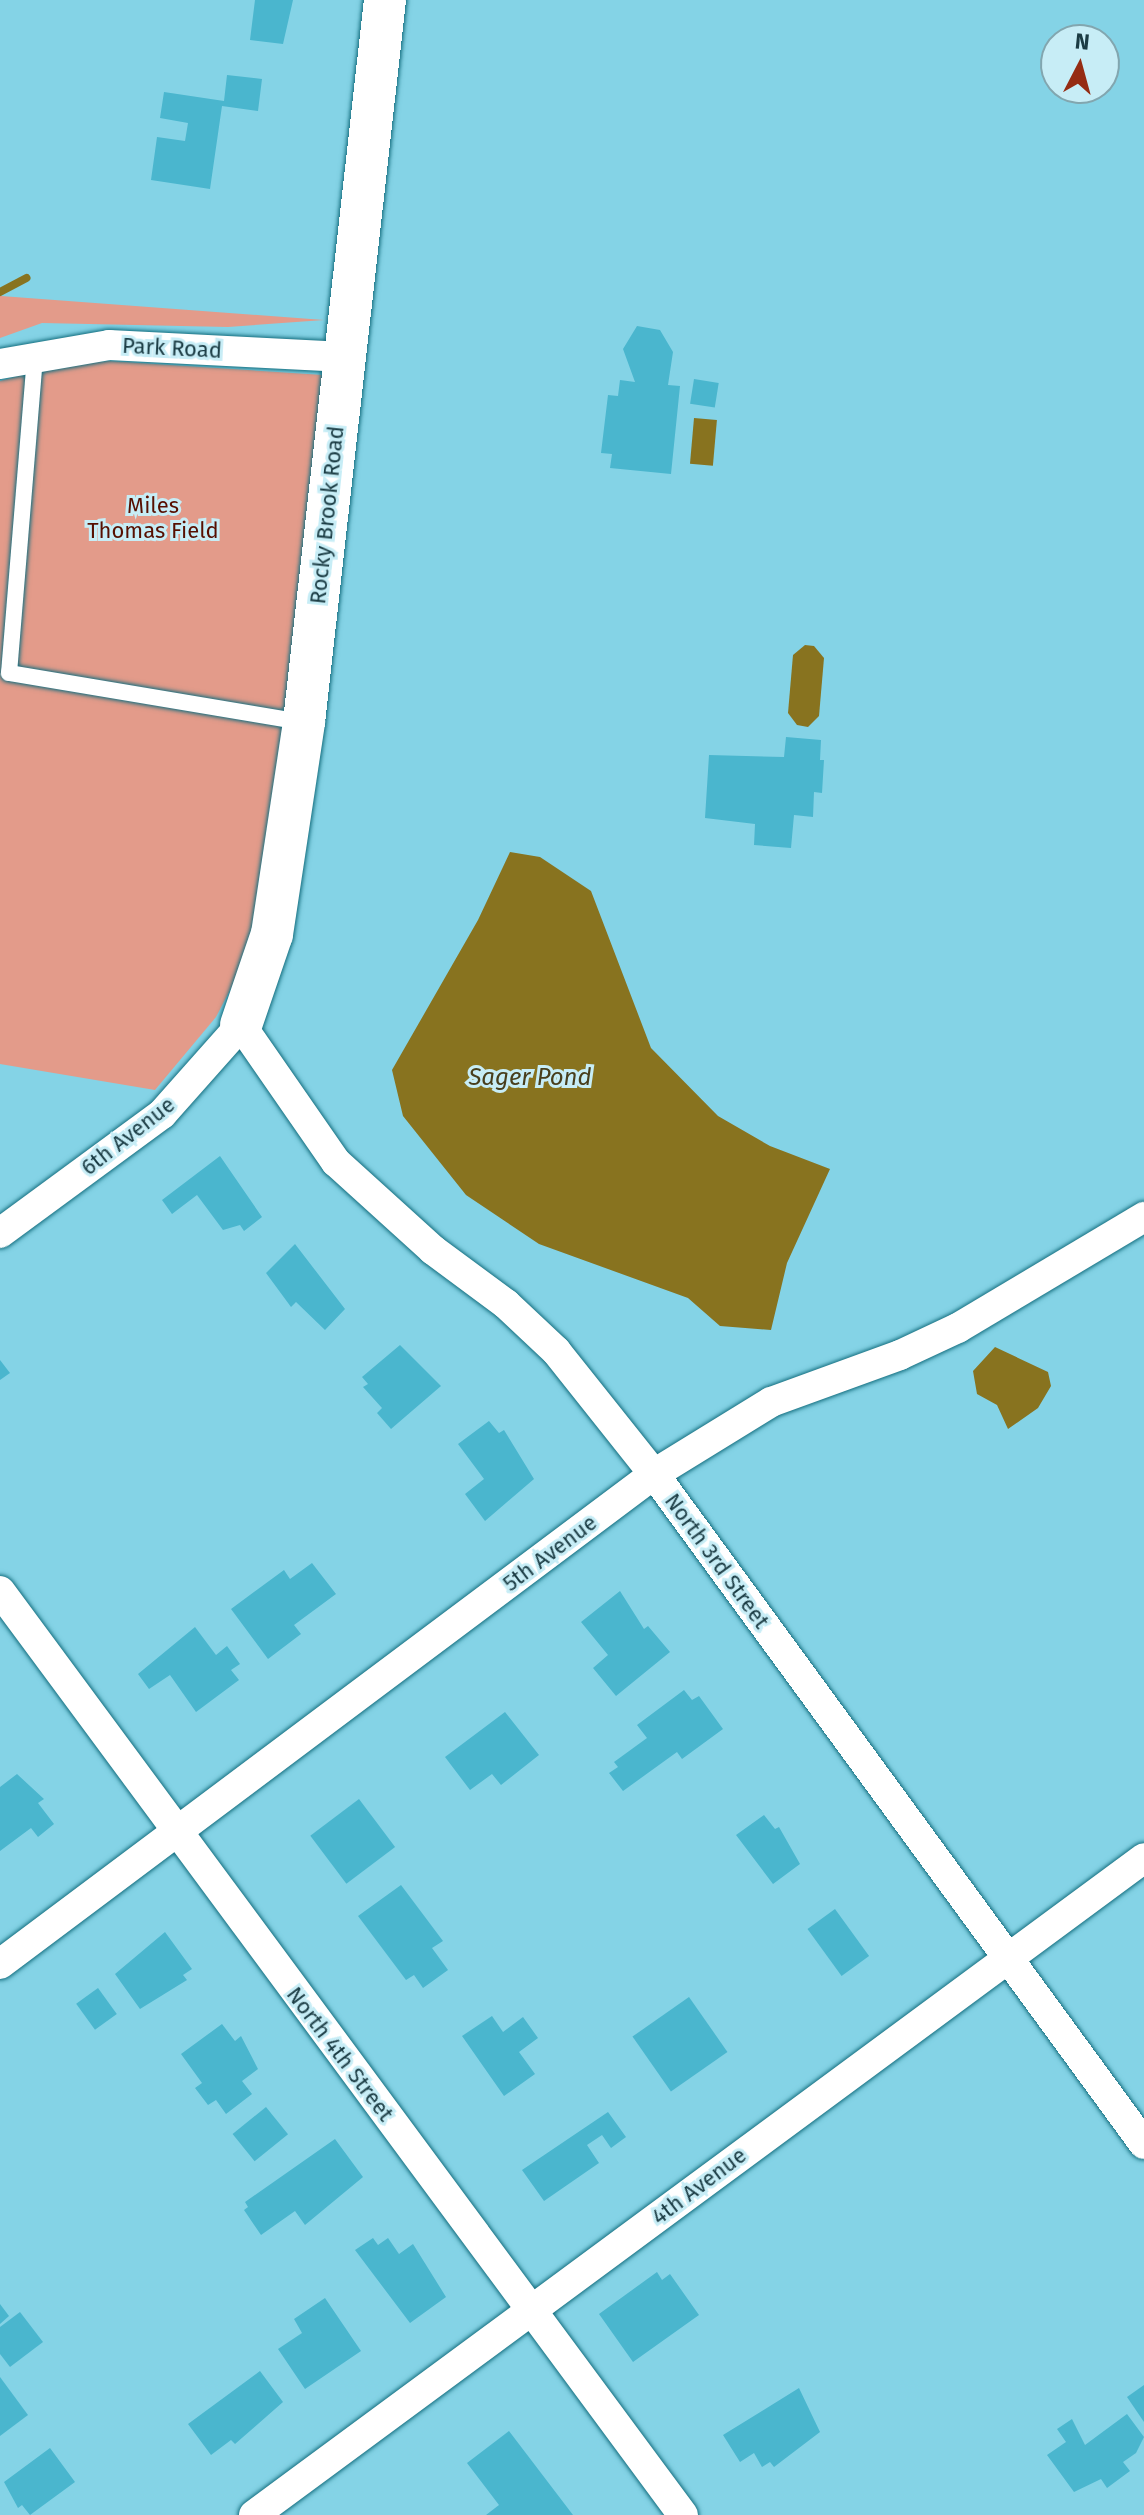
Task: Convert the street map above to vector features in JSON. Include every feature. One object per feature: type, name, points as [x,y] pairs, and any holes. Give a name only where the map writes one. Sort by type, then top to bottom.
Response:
[{"type":"street","name":"Rocky Brook Road","points":[[241,1025],[272,934],[304,722],[385,0]]},
{"type":"street","name":"Park Road","points":[[0,364],[109,345],[345,357]]},
{"type":"street","name":"6th Avenue","points":[[0,1233],[162,1114],[241,1025]]},
{"type":"street","name":"North 3rd Street","points":[[241,1025],[336,1162],[433,1250],[506,1304],[556,1351],[654,1474],[1144,2144]]},
{"type":"street","name":"5th Avenue","points":[[0,1964],[178,1836],[654,1474],[771,1402],[900,1355],[958,1328],[1144,1217]]},
{"type":"street","name":"North 4th Street","points":[[0,1591],[178,1836],[683,2515]]},
{"type":"street","name":"4th Avenue","points":[[254,2515],[1007,1956],[1144,1858]]},
{"type":"lane","points":[[35,357],[9,673],[304,722]]},
{"type":"green space","points":[[0,296],[324,320],[228,327],[42,323],[0,338]]},
{"type":"green space","name":"Miles Thomas Field","points":[[109,361],[323,375],[269,864],[251,950],[216,1017],[155,1090],[0,1064],[0,381],[58,365]]},
{"type":"water","points":[[694,418],[717,420],[713,466],[690,464]]},
{"type":"water","points":[[805,645],[814,646],[824,658],[819,716],[808,727],[797,725],[788,713],[793,655]]},
{"type":"water","name":"Sager Pond","points":[[510,852],[540,857],[591,891],[651,1048],[718,1116],[770,1146],[830,1169],[787,1263],[771,1330],[720,1326],[688,1298],[539,1244],[466,1195],[403,1116],[392,1070],[478,920]]},
{"type":"water","points":[[995,1347],[1048,1372],[1051,1386],[1038,1408],[1008,1429],[997,1405],[977,1394],[973,1371]]},
{"type":"building","points":[[255,0],[293,0],[283,44],[250,40]]},
{"type":"building","points":[[227,75],[262,79],[258,111],[222,106],[210,189],[151,180],[157,137],[185,141],[188,123],[160,118],[164,92],[224,101]]},
{"type":"building","points":[[637,326],[660,330],[673,352],[668,385],[680,386],[671,474],[610,468],[612,454],[601,453],[608,395],[618,396],[620,380],[635,382],[623,349]]},
{"type":"building","points":[[694,379],[719,383],[715,408],[690,404]]},
{"type":"building","points":[[786,737],[821,740],[820,760],[824,760],[822,793],[814,792],[813,817],[794,815],[791,848],[754,845],[755,824],[705,818],[709,755],[784,757]]},
{"type":"building","points":[[220,1156],[262,1217],[244,1231],[240,1225],[223,1230],[197,1195],[172,1214],[162,1200]]},
{"type":"building","points":[[295,1244],[345,1309],[325,1330],[296,1302],[291,1307],[266,1273]]},
{"type":"building","points":[[400,1345],[441,1386],[391,1429],[377,1413],[382,1408],[363,1387],[368,1384],[362,1377]]},
{"type":"building","points":[[0,1360],[10,1373],[0,1380]]},
{"type":"building","points":[[489,1421],[499,1433],[504,1430],[534,1479],[485,1521],[465,1494],[484,1479],[458,1444]]},
{"type":"building","points":[[312,1563],[336,1594],[294,1625],[301,1634],[268,1659],[231,1609],[284,1570],[290,1579]]},
{"type":"building","points":[[620,1591],[644,1629],[648,1626],[670,1652],[616,1696],[593,1668],[608,1655],[581,1622]]},
{"type":"building","points":[[195,1627],[216,1655],[227,1646],[240,1664],[231,1670],[239,1680],[196,1712],[170,1675],[149,1689],[138,1674]]},
{"type":"building","points":[[684,1690],[692,1700],[699,1696],[723,1729],[682,1759],[677,1752],[623,1791],[609,1773],[618,1767],[614,1762],[647,1738],[637,1725]]},
{"type":"building","points":[[505,1712],[539,1755],[501,1785],[492,1774],[470,1790],[445,1757]]},
{"type":"building","points":[[17,1774],[44,1799],[38,1803],[54,1824],[38,1837],[31,1828],[0,1851],[0,1787]]},
{"type":"building","points":[[359,1799],[395,1847],[346,1884],[310,1836]]},
{"type":"building","points":[[764,1815],[775,1829],[779,1827],[800,1864],[773,1884],[736,1835]]},
{"type":"building","points":[[401,1885],[443,1941],[432,1948],[448,1970],[423,1988],[414,1975],[406,1980],[358,1916]]},
{"type":"building","points":[[835,1909],[869,1956],[842,1976],[807,1929]]},
{"type":"building","points":[[165,1932],[192,1969],[183,1975],[187,1980],[140,2009],[115,1974]]},
{"type":"building","points":[[98,1988],[117,2014],[95,2030],[76,2004]]},
{"type":"building","points":[[689,1997],[727,2052],[671,2091],[632,2037]]},
{"type":"building","points":[[492,2016],[503,2032],[523,2017],[538,2038],[519,2052],[535,2074],[504,2096],[462,2036]]},
{"type":"building","points":[[222,2024],[235,2041],[241,2036],[258,2069],[242,2081],[252,2094],[226,2114],[216,2100],[208,2105],[195,2088],[202,2083],[181,2054]]},
{"type":"building","points":[[266,2107],[288,2134],[255,2161],[233,2134]]},
{"type":"building","points":[[608,2112],[626,2137],[611,2148],[602,2135],[587,2145],[599,2163],[544,2201],[522,2170]]},
{"type":"building","points":[[335,2139],[363,2177],[305,2225],[295,2211],[261,2235],[244,2210],[248,2207],[245,2202]]},
{"type":"building","points":[[373,2238],[378,2245],[388,2238],[399,2254],[413,2244],[446,2297],[410,2323],[355,2250]]},
{"type":"building","points":[[657,2272],[662,2280],[670,2274],[699,2315],[633,2362],[599,2314]]},
{"type":"building","points":[[325,2298],[361,2351],[305,2389],[278,2349],[302,2333],[294,2319]]},
{"type":"building","points":[[0,2304],[9,2316],[0,2324]]},
{"type":"building","points":[[20,2312],[43,2342],[10,2367],[0,2354],[0,2327]]},
{"type":"building","points":[[260,2371],[283,2402],[235,2444],[231,2440],[211,2455],[188,2424]]},
{"type":"building","points":[[0,2377],[28,2415],[0,2436]]},
{"type":"building","points":[[1144,2385],[1144,2422],[1127,2397]]},
{"type":"building","points":[[799,2388],[820,2432],[774,2467],[770,2462],[762,2467],[754,2453],[740,2462],[723,2435]]},
{"type":"building","points":[[1127,2414],[1144,2437],[1136,2453],[1123,2462],[1130,2471],[1107,2488],[1101,2479],[1074,2492],[1047,2455],[1066,2442],[1057,2429],[1072,2419],[1085,2445]]},
{"type":"building","points":[[509,2431],[573,2515],[486,2515],[499,2505],[467,2463]]},
{"type":"building","points":[[50,2448],[75,2482],[30,2515],[22,2505],[18,2508],[4,2482]]},
{"type":"waterway","points":[[0,292],[26,278]]}]
